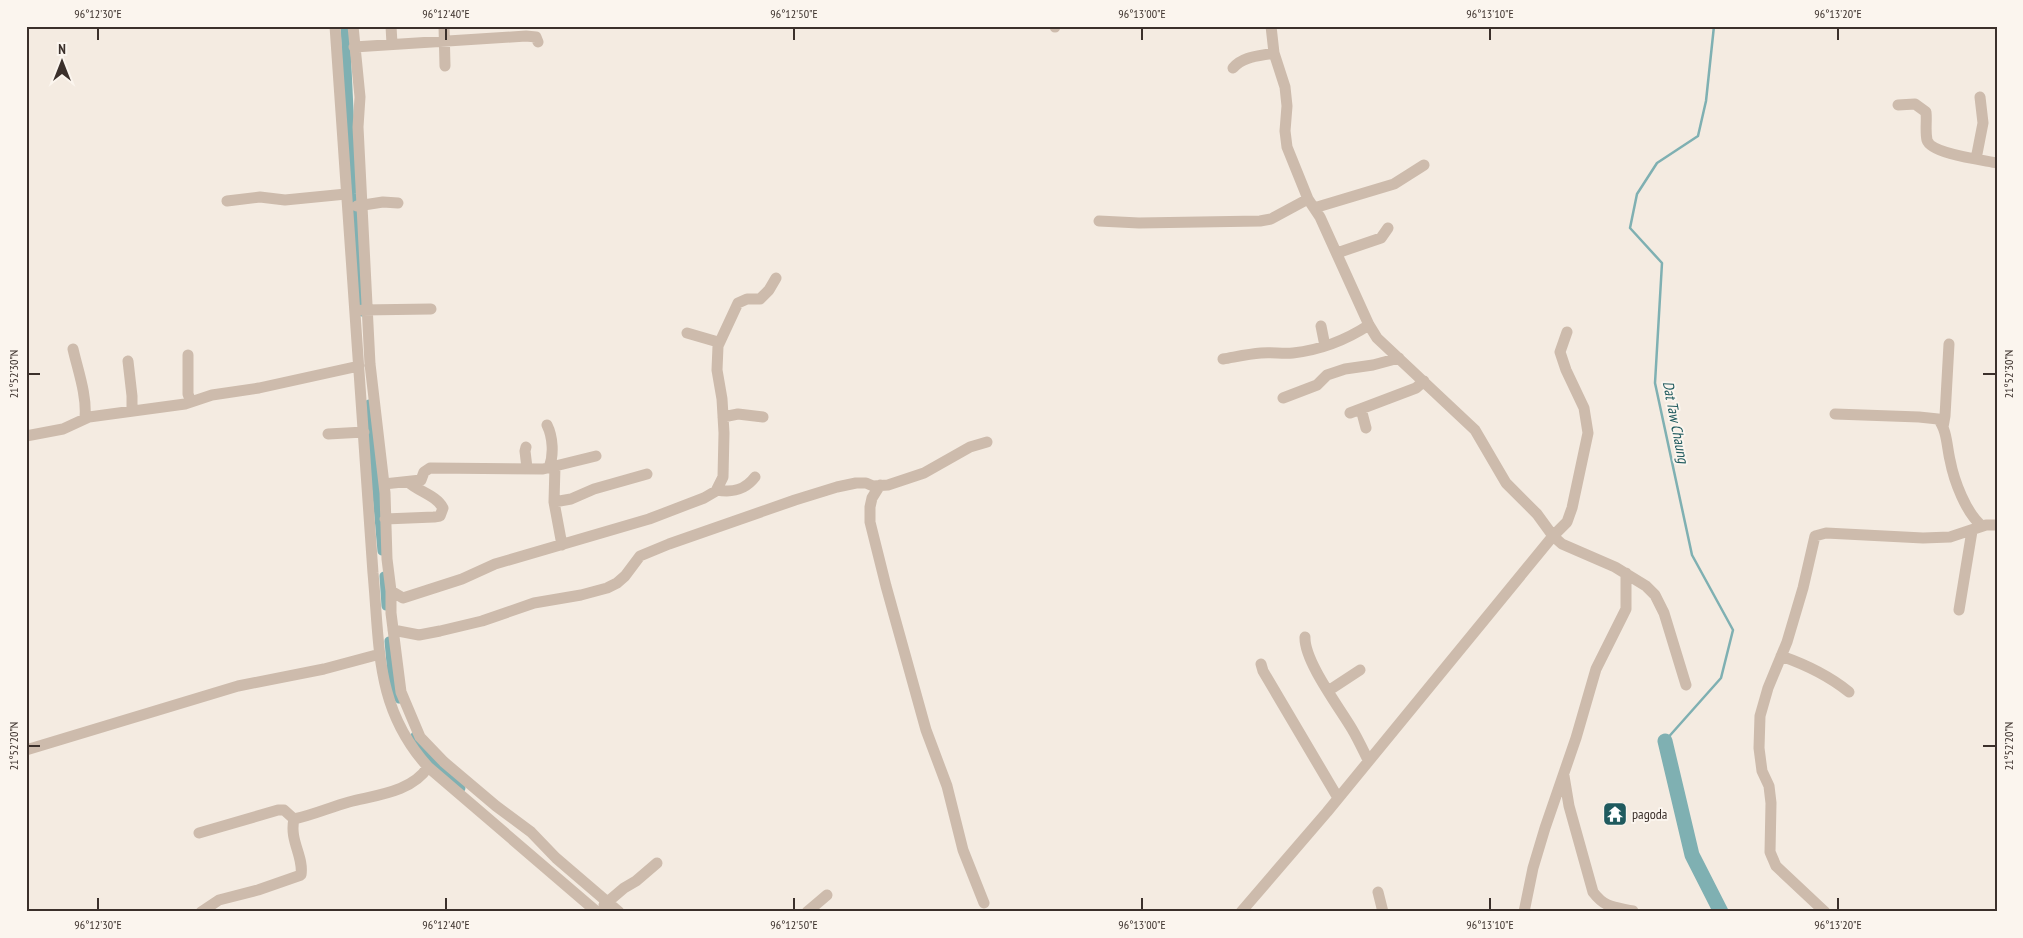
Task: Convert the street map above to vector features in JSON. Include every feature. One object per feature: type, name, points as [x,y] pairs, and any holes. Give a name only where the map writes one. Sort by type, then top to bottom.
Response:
[{"type":"street","points":[[335,26],[346,194],[354,206]]},
{"type":"street","points":[[353,26],[360,97],[354,206],[362,310],[378,415],[384,484],[385,519],[380,554],[391,591],[393,630],[401,692],[420,737],[444,762],[496,806],[531,832],[602,907]]},
{"type":"street","points":[[391,26],[392,44]]},
{"type":"street","points":[[444,26],[445,66]]},
{"type":"street","points":[[1271,26],[1274,53],[1285,87],[1287,147],[1311,204],[1320,217],[1369,325],[1377,338],[1475,430],[1506,484],[1537,514],[1553,536],[1562,544],[1626,573],[1656,595],[1660,602],[1686,685]]},
{"type":"street","points":[[354,47],[532,36],[536,37],[538,42]]},
{"type":"street","points":[[1233,68],[1238,62],[1247,58],[1274,53]]},
{"type":"street","points":[[1976,158],[1983,123],[1980,97]]},
{"type":"street","points":[[1898,105],[1915,104],[1926,112],[1927,139],[1930,145],[1939,150],[1997,163]]},
{"type":"street","points":[[1099,220],[1140,223],[1271,220],[1311,204],[1394,184],[1424,165]]},
{"type":"street","points":[[227,201],[260,197],[285,200],[346,194]]},
{"type":"street","points":[[354,206],[383,202],[398,203]]},
{"type":"street","points":[[1337,253],[1382,238],[1388,228]]},
{"type":"street","points":[[391,591],[403,598],[462,578],[495,564],[649,518],[704,498],[717,490],[724,477],[723,417],[717,370],[718,342],[738,303],[747,299],[760,299],[770,290],[776,278]]},
{"type":"street","points":[[362,310],[431,309]]},
{"type":"street","points":[[362,310],[359,366],[364,432],[380,554],[380,654],[385,688],[395,718],[410,746],[428,767],[602,907],[619,912]]},
{"type":"street","points":[[1222,359],[1258,353],[1298,352],[1326,346],[1351,336],[1369,325]]},
{"type":"street","points":[[1321,326],[1326,346]]},
{"type":"street","points":[[1241,912],[1338,798],[1566,522],[1572,508],[1588,433],[1584,408],[1566,370],[1560,352],[1566,332]]},
{"type":"street","points":[[687,333],[718,342]]},
{"type":"street","points":[[1943,427],[1949,344]]},
{"type":"street","points":[[73,349],[85,401],[85,418]]},
{"type":"street","points":[[188,355],[188,394],[191,402]]},
{"type":"street","points":[[1283,398],[1317,385],[1327,376],[1345,369],[1373,365],[1398,358]]},
{"type":"street","points":[[128,362],[132,411]]},
{"type":"street","points":[[26,436],[63,429],[85,418],[191,402],[212,395],[259,388],[359,366]]},
{"type":"street","points":[[1350,413],[1416,388],[1424,381]]},
{"type":"street","points":[[1361,409],[1366,428]]},
{"type":"street","points":[[723,417],[738,414],[763,417]]},
{"type":"street","points":[[1835,414],[1934,418],[1940,422],[1943,427],[1950,463],[1958,488],[1976,521],[1977,528],[1959,610]]},
{"type":"street","points":[[547,425],[553,440],[554,502],[562,545]]},
{"type":"street","points":[[328,434],[364,432]]},
{"type":"street","points":[[393,630],[419,634],[440,631],[482,621],[534,603],[581,595],[607,588],[625,576],[640,556],[669,544],[837,487],[856,483],[888,485],[924,473],[970,447],[987,442]]},
{"type":"street","points":[[524,449],[524,468]]},
{"type":"street","points":[[384,484],[420,480],[427,469],[430,468],[552,467],[596,456]]},
{"type":"street","points":[[554,502],[571,499],[594,489],[647,474]]},
{"type":"street","points":[[717,490],[730,492],[742,489],[755,477]]},
{"type":"street","points":[[385,519],[434,517],[440,516],[442,513],[443,508],[440,502],[415,489],[408,482]]},
{"type":"street","points":[[880,485],[872,498],[870,515],[886,586],[926,730],[947,786],[963,850],[984,904]]},
{"type":"street","points":[[1825,912],[1776,866],[1770,852],[1771,802],[1768,786],[1762,771],[1759,748],[1760,716],[1803,588],[1812,543],[1818,534],[1826,533],[1950,538],[1977,528],[1997,525]]},
{"type":"street","points":[[1524,912],[1538,852],[1596,669],[1626,609],[1626,573]]},
{"type":"street","points":[[1305,638],[1304,644],[1308,654],[1368,760]]},
{"type":"street","points":[[26,750],[238,686],[324,669],[380,654]]},
{"type":"street","points":[[1781,656],[1832,678],[1849,692]]},
{"type":"street","points":[[1261,664],[1263,671],[1338,798]]},
{"type":"street","points":[[1328,691],[1360,670]]},
{"type":"street","points":[[294,819],[311,816],[348,802],[404,787],[417,780],[428,767]]},
{"type":"street","points":[[1564,774],[1569,806],[1593,892],[1600,902],[1633,911]]},
{"type":"street","points":[[199,833],[278,810],[284,810],[294,819]]},
{"type":"street","points":[[201,912],[219,900],[258,890],[300,875],[300,860],[294,843],[292,826],[294,819]]},
{"type":"street","points":[[602,907],[657,862]]},
{"type":"street","points":[[1378,892],[1383,912]]},
{"type":"street","points":[[806,912],[827,895]]},
{"type":"waterway","points":[[345,26],[353,194],[362,312]]},
{"type":"waterway","name":"Dat Taw Chaung","points":[[1665,741],[1721,678],[1733,630],[1692,555],[1655,383],[1662,263],[1630,228],[1637,194],[1657,163],[1698,136],[1706,101],[1714,26]]},
{"type":"waterway","points":[[369,404],[382,551]]},
{"type":"waterway","points":[[384,576],[386,606]]},
{"type":"waterway","points":[[389,641],[393,685],[399,699]]},
{"type":"waterway","points":[[415,736],[425,753],[461,788]]},
{"type":"waterway","points":[[1665,741],[1692,855],[1721,912]]},
{"type":"place","name":"pagoda","points":[[1615,814]]}]
